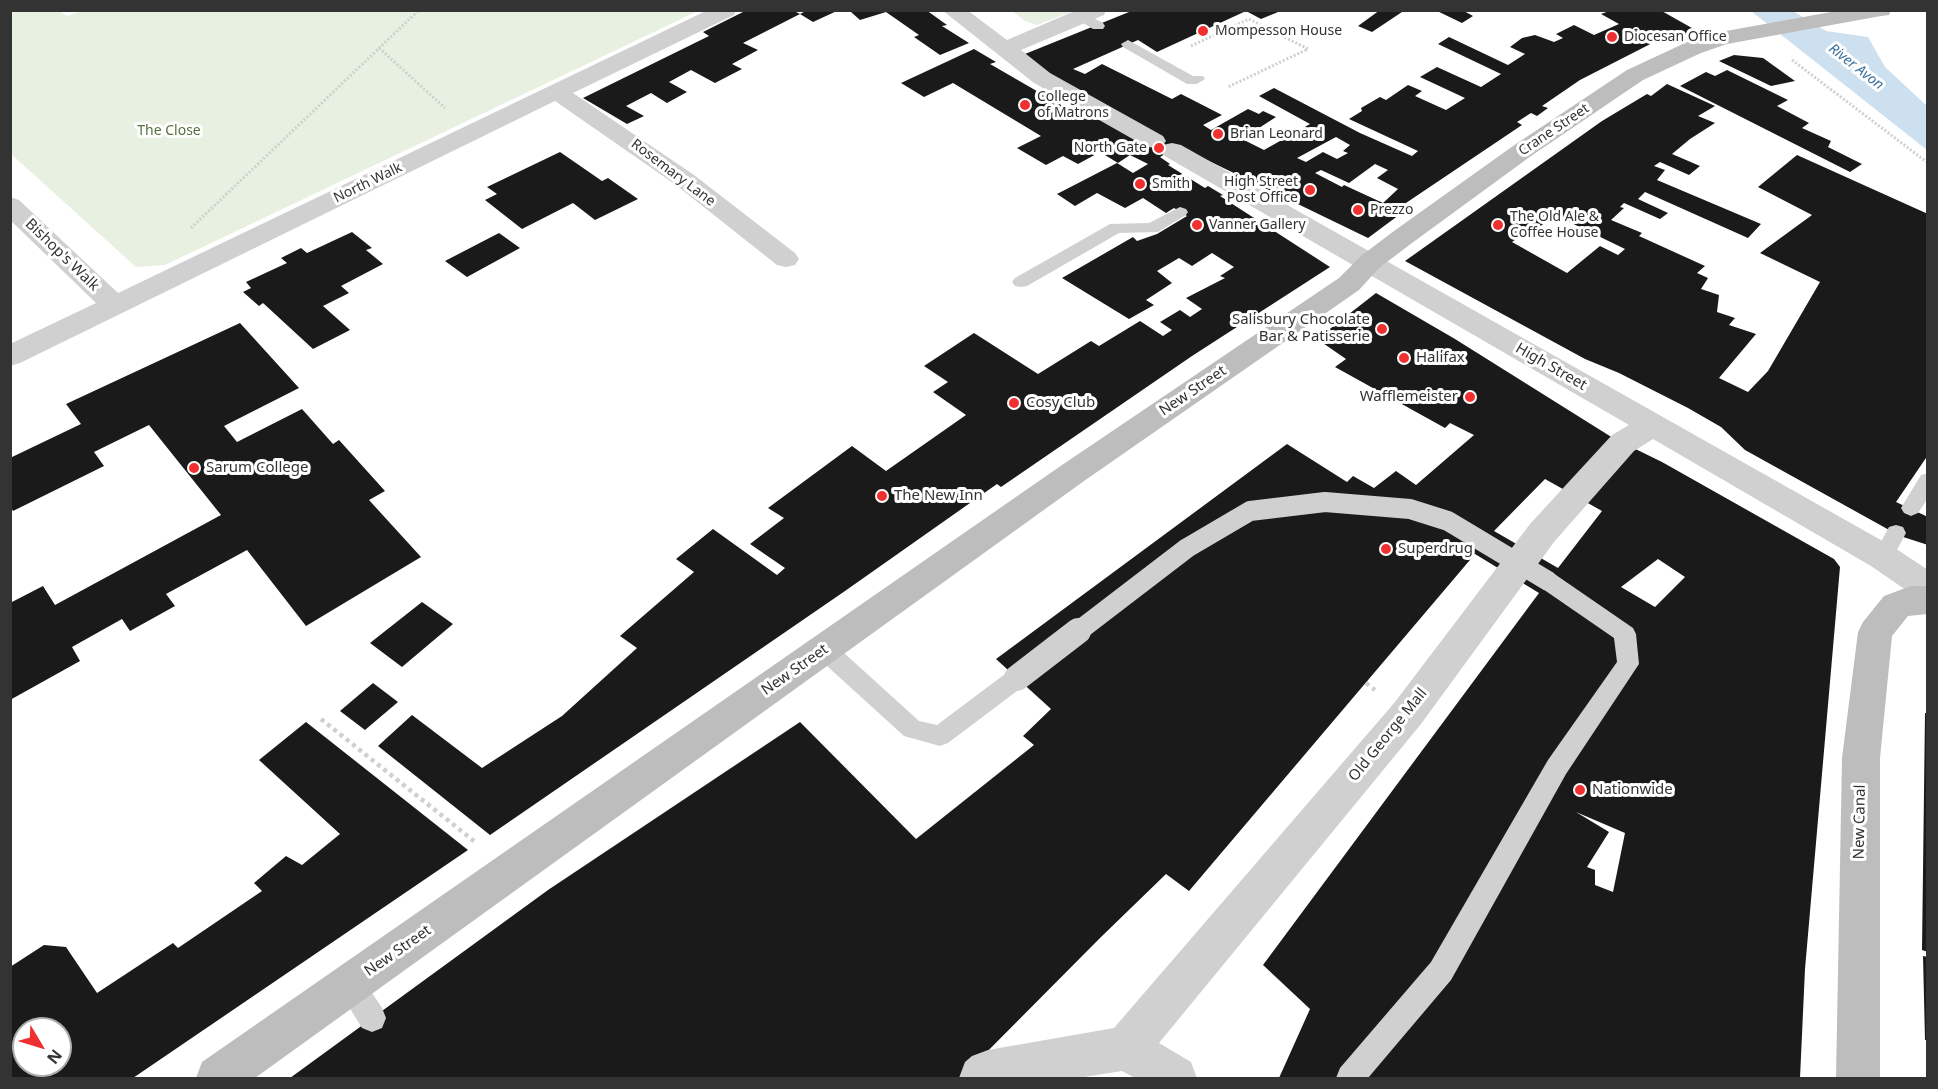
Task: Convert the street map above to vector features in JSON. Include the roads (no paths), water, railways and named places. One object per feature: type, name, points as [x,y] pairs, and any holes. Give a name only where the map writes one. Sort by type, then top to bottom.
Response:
[{"type":"street","name":"North Walk","points":[[10,356],[726,10]]},
{"type":"street","points":[[952,10],[984,31]]},
{"type":"street","points":[[969,10],[984,31]]},
{"type":"street","name":"Crane Street","points":[[1370,262],[1522,151],[1635,75],[1693,48],[1723,38],[1881,10]]},
{"type":"street","points":[[1004,49],[1092,18]]},
{"type":"street","name":"High Street","points":[[984,31],[1042,78],[1163,145],[1224,187],[1370,262],[1652,426],[1889,545],[1928,588]]},
{"type":"street","name":"Rosemary Lane","points":[[557,92],[685,180],[786,259]]},
{"type":"street","name":"Bishop's Walk","points":[[10,205],[114,305]]},
{"type":"street","name":"New Street","points":[[218,1078],[1073,473],[1349,284],[1370,262]]},
{"type":"street","name":"Old George Mall","points":[[1126,1048],[1408,713],[1542,533],[1623,443],[1652,426]]},
{"type":"street","name":"New Canal","points":[[1858,1078],[1861,758],[1875,632],[1896,606],[1911,600],[1928,600]]},
{"type":"street","points":[[981,1078],[988,1072],[1126,1048],[1174,1078]]},
{"type":"lane","points":[[1128,44],[1192,81],[1198,79]]},
{"type":"lane","points":[[1021,282],[1116,228],[1152,228],[1180,212]]},
{"type":"lane","points":[[1911,508],[1928,480]]},
{"type":"lane","points":[[824,649],[912,729],[940,736],[1187,548],[1250,511],[1325,502],[1410,509],[1448,521],[1548,582],[1625,634],[1628,664],[1557,767],[1441,971],[1350,1078]]},
{"type":"lane","points":[[351,985],[372,1018]]},
{"type":"water","name":"River Avon","points":[[1751,11],[1793,11],[1826,31],[1868,37],[1885,67],[1927,106],[1927,150]]},
{"type":"place","name":"Mompesson House","points":[[1203,31]]},
{"type":"place","name":"Diocesan Office","points":[[1612,37]]},
{"type":"place","name":"College of Matrons","points":[[1025,105]]},
{"type":"place","name":"Brian Leonard","points":[[1218,134]]},
{"type":"place","name":"North Gate","points":[[1159,148]]},
{"type":"place","name":"Smith","points":[[1140,184]]},
{"type":"place","name":"High Street Post Office","points":[[1310,190]]},
{"type":"place","name":"Prezzo","points":[[1358,210]]},
{"type":"place","name":"Vanner Gallery","points":[[1197,225]]},
{"type":"place","name":"The Old Ale & Coffee House","points":[[1498,225]]},
{"type":"place","name":"Salisbury Chocolate Bar & Patisserie","points":[[1382,329]]},
{"type":"place","name":"Halifax","points":[[1404,358]]},
{"type":"place","name":"Wafflemeister","points":[[1470,397]]},
{"type":"place","name":"Cosy Club","points":[[1014,403]]},
{"type":"place","name":"Sarum College","points":[[194,468]]},
{"type":"place","name":"The New Inn","points":[[882,496]]},
{"type":"place","name":"Superdrug","points":[[1386,549]]},
{"type":"place","name":"Nationwide","points":[[1580,790]]},
{"type":"park label","name":"The Close","points":[[169,131]]}]
